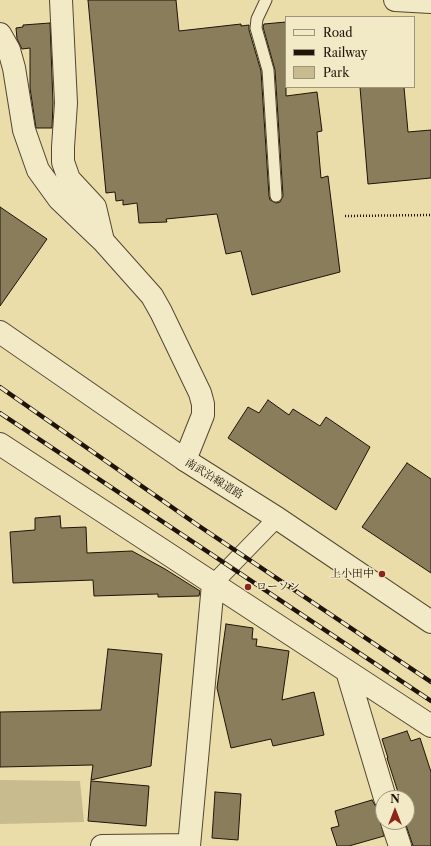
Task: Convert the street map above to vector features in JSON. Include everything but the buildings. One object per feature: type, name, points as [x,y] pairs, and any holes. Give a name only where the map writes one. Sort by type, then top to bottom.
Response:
[{"type":"street","points":[[61,0],[66,103],[63,162],[69,179],[95,207],[103,241]]},
{"type":"street","points":[[395,0],[431,2]]},
{"type":"street","points":[[0,34],[9,50],[14,68],[24,130],[38,170],[59,199],[103,241],[152,296],[200,393],[203,404],[203,416],[185,460]]},
{"type":"street","name":"南武沿線道路","points":[[0,332],[185,460],[277,518],[431,622]]},
{"type":"street","points":[[0,444],[431,726]]},
{"type":"street","points":[[102,846],[189,846],[213,584],[277,518]]},
{"type":"street","points":[[347,671],[383,790]]},
{"type":"street","points":[[395,830],[400,846]]},
{"type":"lane","points":[[266,0],[257,19],[256,28],[268,70],[276,196]]},
{"type":"path","points":[[345,216],[431,215]]},
{"type":"green space","points":[[0,780],[80,781],[84,822],[0,824]]},
{"type":"railway","points":[[0,387],[196,524],[431,682]]},
{"type":"railway","points":[[0,413],[431,701]]},
{"type":"place","name":"上小田中","points":[[382,574]]},
{"type":"place","name":"ローソン","points":[[248,587]]}]
